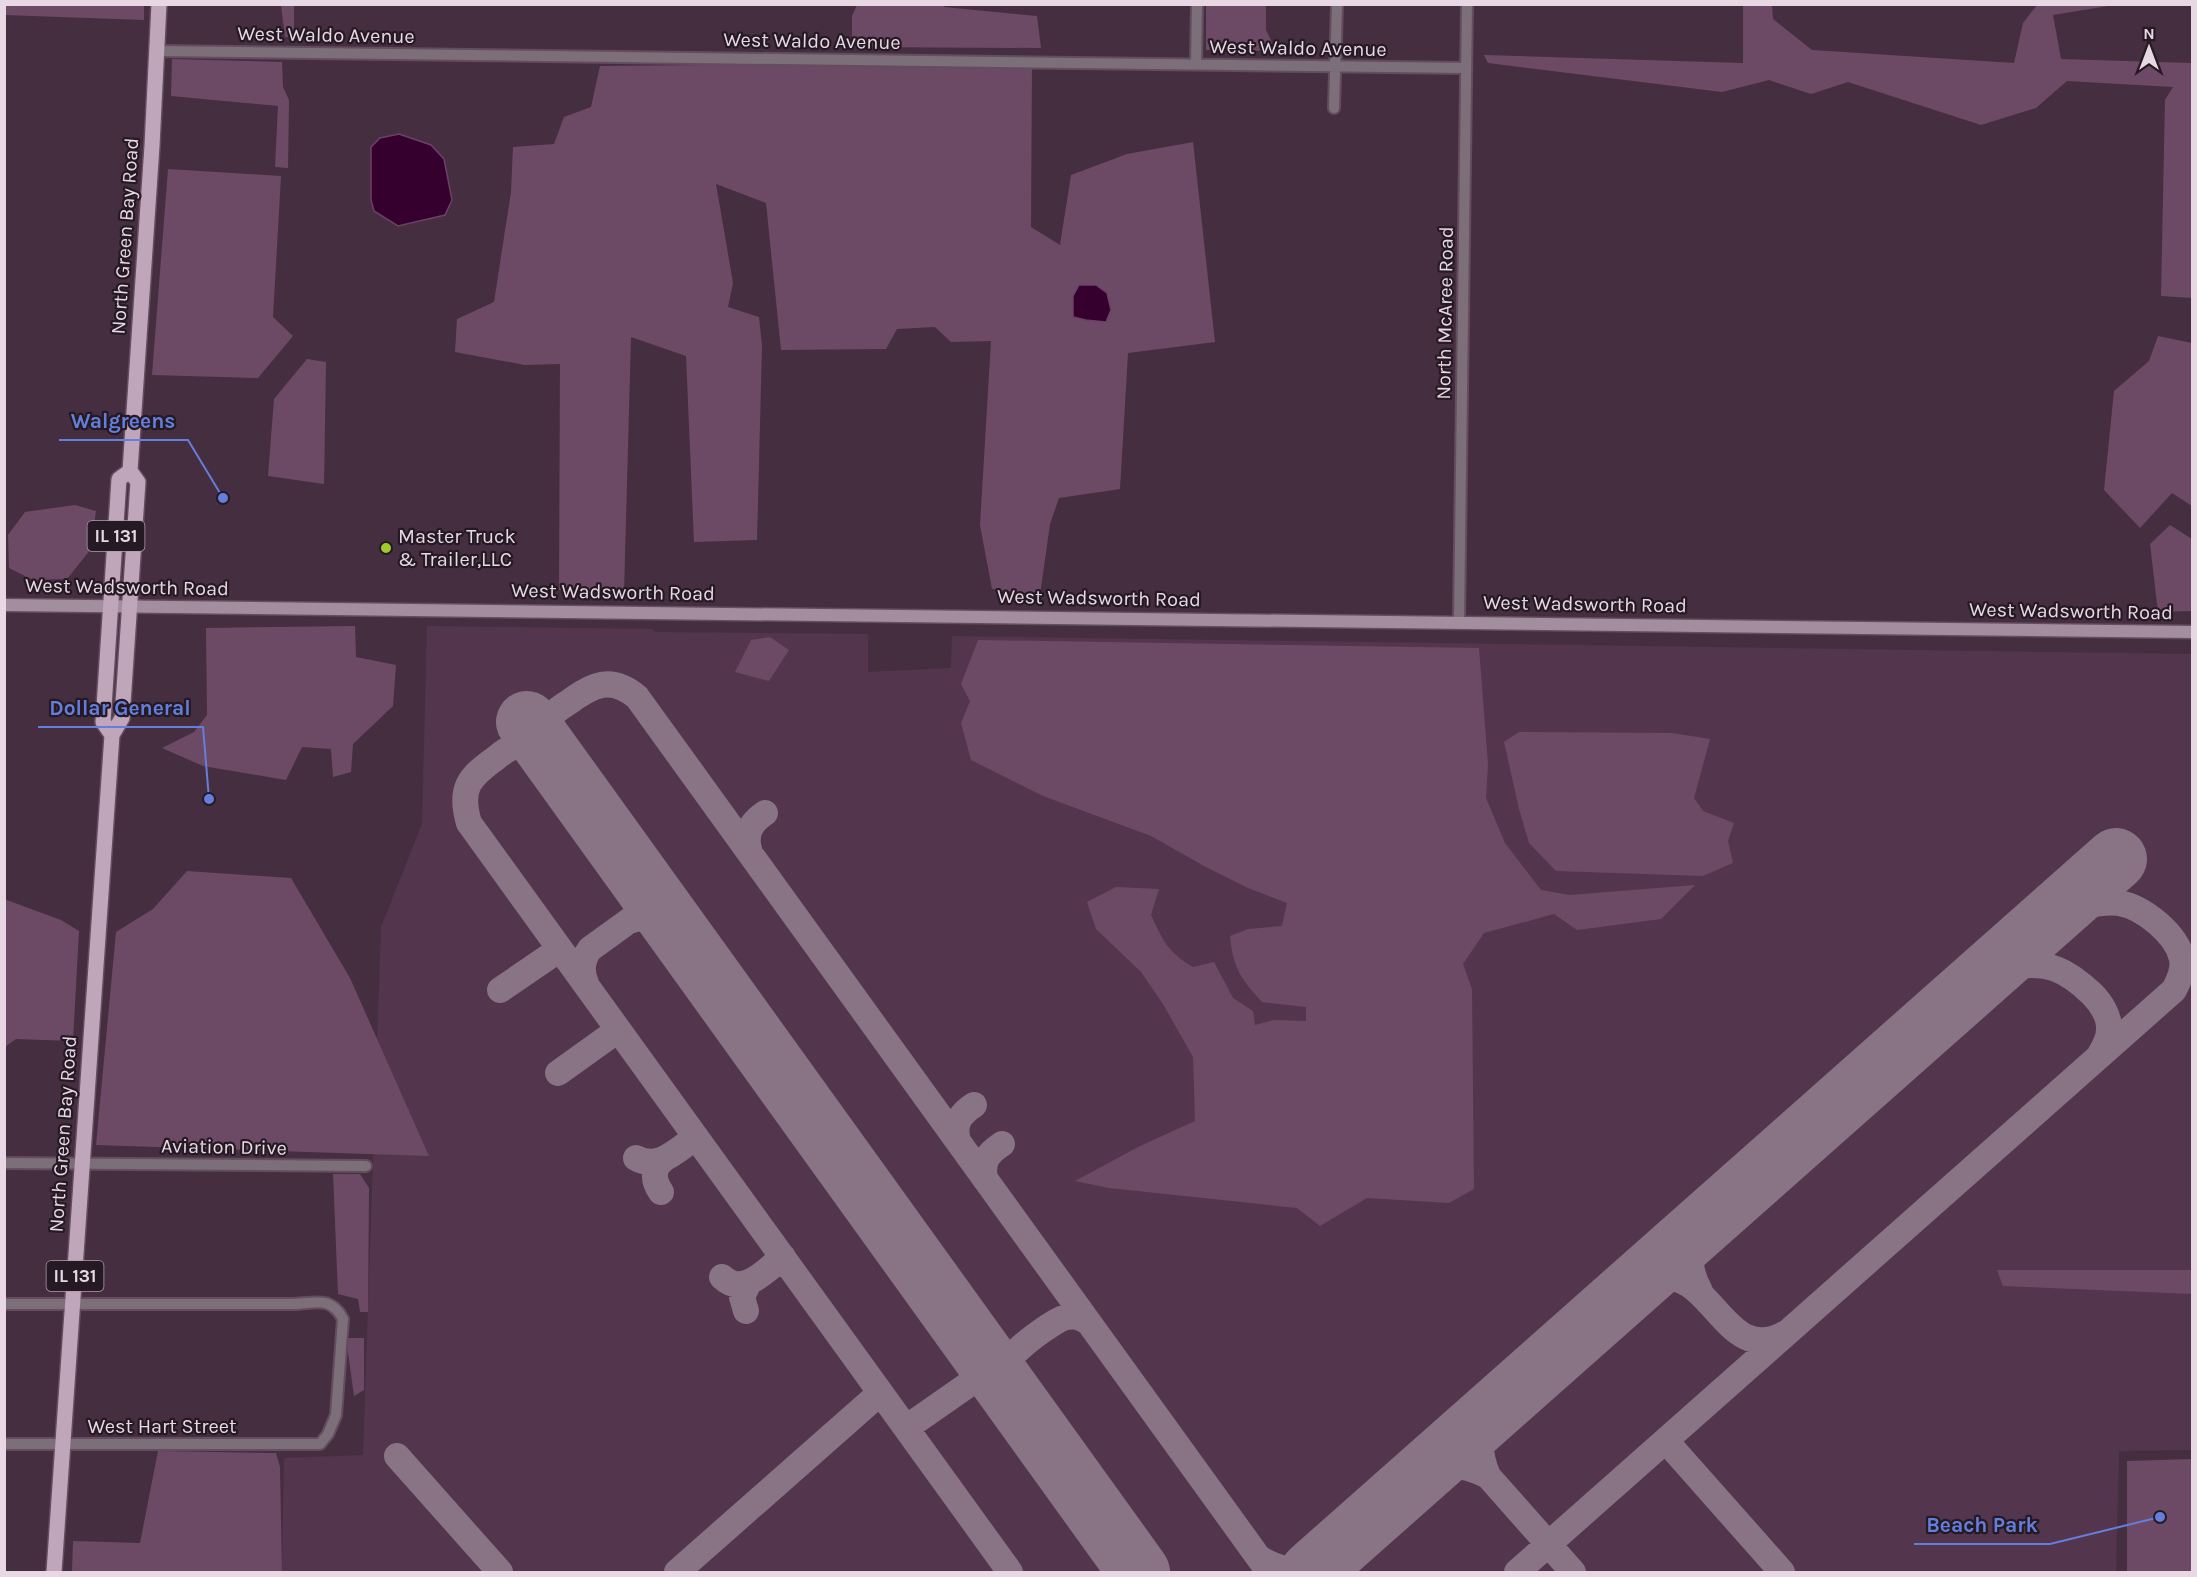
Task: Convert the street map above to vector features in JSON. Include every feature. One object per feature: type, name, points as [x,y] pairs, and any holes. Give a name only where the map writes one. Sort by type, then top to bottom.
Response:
[{"type":"main road","name":"North Green Bay Road","points":[[54,1572],[112,735],[122,718],[138,482],[130,471],[158,51],[159,4]]},
{"type":"main road","name":"North Green Bay Road","points":[[112,735],[103,722],[119,478],[130,471]]},
{"type":"main road","name":"West Wadsworth Road","points":[[4,605],[2193,632]]},
{"type":"street","points":[[1196,64],[1197,4]]},
{"type":"street","points":[[1334,108],[1337,4]]},
{"type":"street","name":"North McAree Road","points":[[1459,622],[1467,4]]},
{"type":"street","name":"West Waldo Avenue","points":[[158,51],[1466,68]]},
{"type":"street","name":"Aviation Drive","points":[[4,1163],[366,1166]]},
{"type":"street","name":"West Hart Street","points":[[4,1444],[320,1444],[328,1434],[336,1414],[344,1319],[338,1308],[326,1302],[73,1305]]},
{"type":"street","points":[[4,1304],[73,1305]]},
{"type":"shaded area","points":[[5,4],[144,5],[144,20],[5,15]]},
{"type":"shaded area","points":[[943,4],[944,7],[1037,16],[1041,48],[852,47],[852,16],[857,5]]},
{"type":"shaded area","points":[[281,5],[294,5],[294,37],[285,37]]},
{"type":"shaded area","points":[[1206,5],[1266,5],[1266,30],[1276,51],[1206,50]]},
{"type":"shaded area","points":[[1743,5],[1772,5],[1773,19],[1812,50],[2014,63],[2023,23],[2037,5],[2114,5],[2053,15],[2061,59],[2192,63],[2192,298],[2161,296],[2165,100],[2173,87],[2067,81],[2036,108],[1981,125],[1848,82],[1811,94],[1769,80],[1722,92],[1488,63],[1484,55],[1743,63]]},
{"type":"shaded area","points":[[172,59],[282,62],[283,87],[289,100],[288,168],[275,167],[278,106],[171,96]]},
{"type":"shaded area","points":[[1032,62],[1031,227],[1060,245],[1071,175],[1127,154],[1193,142],[1215,342],[1128,353],[1120,489],[1059,498],[1050,524],[1040,595],[992,589],[980,525],[991,341],[951,342],[935,327],[897,329],[886,349],[781,350],[766,203],[716,184],[733,283],[728,307],[759,317],[762,346],[757,540],[694,542],[686,356],[631,337],[624,592],[559,590],[560,364],[525,365],[455,352],[457,319],[494,302],[511,192],[513,147],[554,144],[564,117],[591,107],[600,66]]},
{"type":"shaded area","points":[[399,134],[431,145],[444,159],[452,200],[445,215],[398,226],[374,211],[371,200],[371,147],[380,138]]},
{"type":"shaded area","points":[[168,169],[281,176],[273,317],[293,336],[258,378],[152,375]]},
{"type":"shaded area","points":[[1079,285],[1096,285],[1107,293],[1111,310],[1106,322],[1073,317],[1073,296]]},
{"type":"shaded area","points":[[2158,336],[2192,343],[2192,506],[2172,493],[2140,528],[2104,490],[2114,391],[2149,361]]},
{"type":"shaded area","points":[[307,359],[326,362],[324,484],[268,476],[274,399]]},
{"type":"shaded area","points":[[75,505],[96,511],[91,549],[67,579],[33,580],[9,568],[8,535],[25,512]]},
{"type":"shaded area","points":[[2170,525],[2192,539],[2192,611],[2158,612],[2150,544]]},
{"type":"shaded area","points":[[355,626],[356,657],[396,665],[393,706],[353,744],[351,772],[333,777],[331,749],[302,747],[286,780],[203,766],[162,748],[194,732],[207,715],[206,628]]},
{"type":"shaded area","points":[[427,626],[652,629],[655,632],[868,634],[868,672],[951,668],[952,636],[2192,654],[2192,1450],[2119,1451],[2116,1572],[282,1572],[284,1458],[363,1455],[381,927],[422,824]]},
{"type":"shaded area","points":[[770,637],[789,650],[769,681],[735,672],[751,640]]},
{"type":"shaded area","points":[[978,640],[1479,648],[1488,764],[1486,798],[1505,843],[1541,890],[1570,895],[1695,885],[1661,919],[1577,930],[1554,914],[1484,933],[1463,964],[1472,989],[1474,1189],[1449,1203],[1367,1198],[1320,1226],[1297,1208],[1109,1188],[1075,1181],[1140,1146],[1195,1121],[1193,1057],[1163,1004],[1141,972],[1096,929],[1087,902],[1116,887],[1159,889],[1151,915],[1171,951],[1193,967],[1214,962],[1233,998],[1253,1011],[1255,1025],[1274,1020],[1306,1021],[1306,1007],[1262,1002],[1239,972],[1231,947],[1230,936],[1248,929],[1282,926],[1287,903],[1248,888],[1151,836],[1043,796],[971,760],[961,723],[970,701],[961,684]]},
{"type":"shaded area","points":[[1519,732],[1672,733],[1710,739],[1694,798],[1703,811],[1734,823],[1728,841],[1733,863],[1703,876],[1556,871],[1529,843],[1519,809],[1504,742]]},
{"type":"shaded area","points":[[187,871],[291,878],[350,978],[429,1156],[96,1145],[116,932],[153,909]]},
{"type":"shaded area","points":[[4,899],[61,920],[79,931],[73,1041],[16,1039],[5,1047]]},
{"type":"shaded area","points":[[333,1174],[360,1174],[369,1188],[368,1312],[360,1312],[358,1299],[338,1294]]},
{"type":"shaded area","points":[[1997,1270],[2192,1270],[2192,1294],[2003,1286]]},
{"type":"shaded area","points":[[346,1338],[364,1338],[364,1390],[354,1396]]},
{"type":"shaded area","points":[[158,1451],[276,1453],[280,1467],[282,1572],[72,1572],[73,1541],[140,1543]]},
{"type":"shaded area","points":[[2192,1459],[2192,1572],[2127,1572],[2127,1461]]},
{"type":"taxiway","points":[[551,757],[544,740],[544,729],[550,717],[561,707],[586,691],[602,685],[619,686],[637,697],[1269,1572]]},
{"type":"taxiway","points":[[551,757],[533,747],[521,745],[507,750],[486,765],[468,785],[465,801],[469,823],[1010,1572]]},
{"type":"taxiway","points":[[750,853],[748,835],[755,821],[765,813]]},
{"type":"taxiway","points":[[587,986],[583,967],[590,949],[655,902]]},
{"type":"taxiway","points":[[1517,1572],[2174,990],[2182,967],[2179,950],[2166,931],[2148,916],[2138,910],[2113,902],[2059,910]]},
{"type":"taxiway","points":[[629,921],[646,916],[670,923]]},
{"type":"taxiway","points":[[500,990],[560,949]]},
{"type":"taxiway","points":[[1971,988],[2006,968],[2024,965],[2046,966],[2065,973],[2092,994],[2106,1015],[2109,1034],[2099,1056]]},
{"type":"taxiway","points":[[558,1073],[618,1030]]},
{"type":"taxiway","points":[[958,1141],[956,1129],[959,1120],[974,1105]]},
{"type":"taxiway","points":[[636,1158],[652,1162],[660,1160],[696,1137]]},
{"type":"taxiway","points":[[985,1179],[984,1167],[987,1158],[1002,1144]]},
{"type":"taxiway","points":[[661,1192],[656,1183],[655,1171],[663,1160]]},
{"type":"taxiway","points":[[1700,1291],[1692,1273],[1691,1256],[1692,1247],[1706,1222]]},
{"type":"taxiway","points":[[722,1277],[730,1282],[746,1283],[754,1280],[783,1257]]},
{"type":"taxiway","points":[[1624,1295],[1653,1279],[1676,1279],[1695,1289],[1726,1322],[1743,1335],[1762,1340],[1786,1333]]},
{"type":"taxiway","points":[[746,1311],[742,1297],[748,1284]]},
{"type":"taxiway","points":[[1011,1394],[1007,1382],[1008,1362],[1025,1343],[1044,1329],[1070,1316],[1081,1318],[1089,1323]]},
{"type":"taxiway","points":[[973,1343],[998,1355],[1009,1355],[1015,1352]]},
{"type":"taxiway","points":[[906,1428],[992,1368]]},
{"type":"taxiway","points":[[677,1572],[880,1393]]},
{"type":"taxiway","points":[[1488,1476],[1481,1454],[1482,1436],[1489,1421],[1503,1403]]},
{"type":"taxiway","points":[[1666,1441],[1782,1572]]},
{"type":"taxiway","points":[[397,1456],[500,1572]]},
{"type":"taxiway","points":[[1400,1494],[1421,1477],[1441,1467],[1461,1466],[1488,1476],[1573,1572]]},
{"type":"taxiway","points":[[1259,1558],[1276,1566],[1290,1569],[1305,1568],[1323,1562]]},
{"type":"runway","points":[[527,722],[1139,1572]]},
{"type":"runway","points":[[1311,1572],[2116,859]]},
{"type":"place","name":"Walgreens","points":[[223,498]]},
{"type":"place","name":"Master Truck & Trailer,LLC","points":[[386,548]]},
{"type":"place","name":"Dollar General","points":[[209,799]]},
{"type":"place","name":"Beach Park","points":[[2160,1517]]}]
